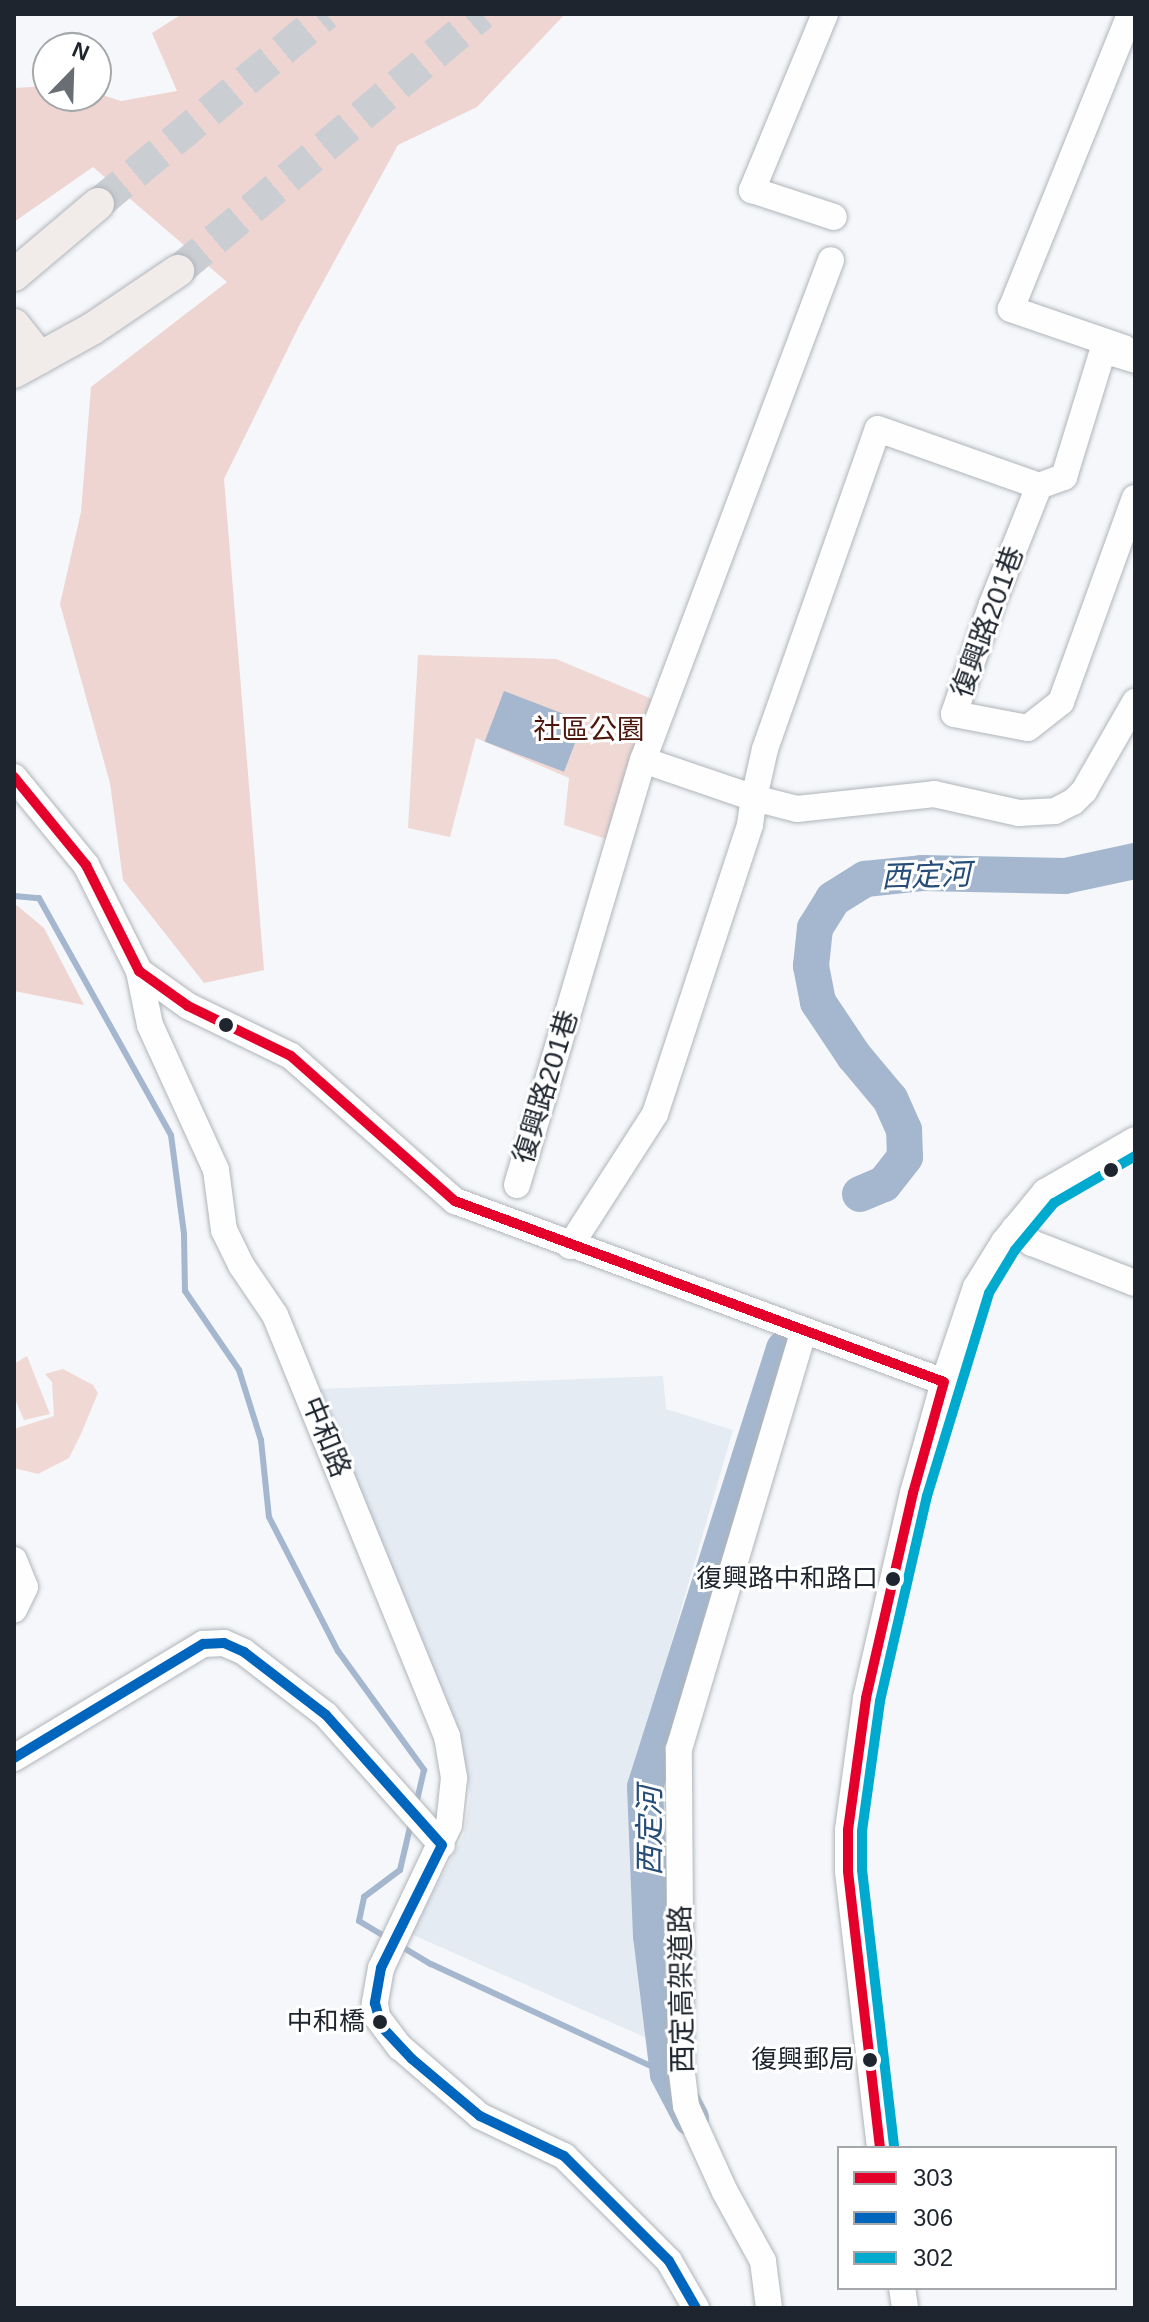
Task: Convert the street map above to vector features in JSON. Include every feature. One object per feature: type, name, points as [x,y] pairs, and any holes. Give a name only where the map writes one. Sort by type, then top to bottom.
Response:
[{"type":"main road","points":[[14,275],[98,204]]},
{"type":"main road","points":[[14,325],[25,367],[92,329],[178,271]]},
{"type":"street","points":[[825,14],[752,190],[834,217]]},
{"type":"street","points":[[1130,14],[1011,309],[1135,351]]},
{"type":"street","name":"復興路201巷","points":[[517,1185],[643,760],[831,260]]},
{"type":"street","points":[[570,1246],[655,1114],[750,825],[765,749],[878,429],[1039,486],[1064,477],[1103,350],[1135,360]]},
{"type":"street","name":"復興路201巷","points":[[1039,486],[992,604],[954,714],[1028,728],[1061,702],[1135,498]]},
{"type":"street","points":[[643,760],[754,798],[797,809],[934,794],[1019,813],[1055,811],[1073,802],[1084,791],[1135,702]]},
{"type":"street","name":"中和路","points":[[14,777],[86,865],[139,971],[150,1025],[216,1170],[224,1230],[241,1265],[275,1315],[441,1719],[454,1778],[453,1809],[442,1845],[390,1946],[378,1977],[375,1995],[381,2026],[480,2116],[564,2156],[669,2261],[696,2308]]},
{"type":"street","name":"中和路","points":[[139,971],[188,1006],[291,1056],[455,1201],[803,1333],[944,1382]]},
{"type":"street","points":[[150,1025],[151,1015],[160,1005],[188,1006]]},
{"type":"street","points":[[880,2146],[848,1871],[848,1830],[866,1698],[913,1493],[944,1382],[976,1287],[1014,1229],[1045,1192],[1102,1156],[1135,1140]]},
{"type":"street","points":[[1014,1229],[1032,1243],[1135,1283]]},
{"type":"street","name":"西定高架道路","points":[[769,2308],[763,2261],[705,2153],[686,2106],[681,2065],[679,1749],[803,1333]]},
{"type":"street","points":[[14,1560],[25,1587],[14,1610]]},
{"type":"street","points":[[14,1758],[203,1644],[224,1643],[244,1652],[326,1715],[409,1801],[442,1845]]},
{"type":"street","points":[[409,1801],[443,1797],[454,1778]]},
{"type":"shaded area","points":[[182,14],[565,14],[477,107],[398,145],[300,324],[224,479],[264,970],[204,983],[123,880],[110,783],[60,604],[81,512],[91,387],[227,282],[93,167],[14,222],[14,88],[32,87],[32,112],[112,112],[112,98],[121,101],[177,91],[152,33]]},
{"type":"shaded area","points":[[14,903],[44,928],[84,1005],[14,991]]},
{"type":"shaded area","points":[[663,1376],[666,1409],[733,1430],[659,1685],[649,2039],[411,1934],[464,1835],[470,1796],[466,1763],[318,1389]]},
{"type":"green space","name":"社區公園","points":[[418,655],[556,659],[664,704],[618,843],[564,825],[569,778],[476,738],[450,837],[408,828]]},
{"type":"green space","points":[[27,1356],[50,1414],[24,1420],[14,1397],[14,1364]]},
{"type":"green space","points":[[63,1369],[93,1385],[98,1393],[81,1434],[69,1458],[38,1474],[14,1468],[14,1429],[54,1416],[52,1382],[45,1374]]},
{"type":"water","points":[[504,691],[583,721],[564,772],[485,741]]},
{"type":"waterway","name":"西定河","points":[[860,1194],[884,1184],[905,1157],[904,1130],[890,1099],[854,1056],[818,1002],[811,966],[815,928],[833,899],[865,879],[922,873],[1065,876],[1135,861]]},
{"type":"waterway","points":[[14,896],[39,898],[171,1135],[184,1234],[185,1291],[239,1370],[261,1440],[269,1517],[338,1651],[424,1770],[416,1804]]},
{"type":"waterway","name":"西定河","points":[[691,2118],[668,2074],[651,1936],[645,1787],[784,1348]]},
{"type":"waterway","points":[[389,1939],[359,1921],[364,1897],[400,1870],[411,1823]]},
{"type":"waterway","points":[[399,1945],[431,1964],[668,2074]]},
{"type":"tunnel","points":[[98,204],[326,14]]},
{"type":"tunnel","points":[[178,271],[482,14]]},
{"type":"transit line","name":"303","points":[[14,777],[86,865],[139,971],[188,1006],[291,1056],[455,1201],[944,1382]]},
{"type":"transit line","name":"302","points":[[894,2146],[862,1870],[862,1831],[880,1701],[927,1496],[989,1293],[1015,1250],[1054,1203],[1135,1156]]},
{"type":"transit line","name":"303","points":[[880,2146],[848,1871],[848,1830],[866,1698],[913,1493],[944,1382]]},
{"type":"transit line","name":"306","points":[[14,1758],[203,1644],[224,1643],[244,1652],[326,1715],[442,1845]]},
{"type":"transit line","name":"306","points":[[442,1845],[381,1968],[375,2003],[381,2026],[412,2059],[480,2116],[564,2156],[669,2261],[696,2308]]},
{"type":"place","name":"復興路中和路口","points":[[893,1579]]},
{"type":"place","name":"中和橋","points":[[380,2022]]},
{"type":"place","name":"復興郵局","points":[[870,2060]]}]
